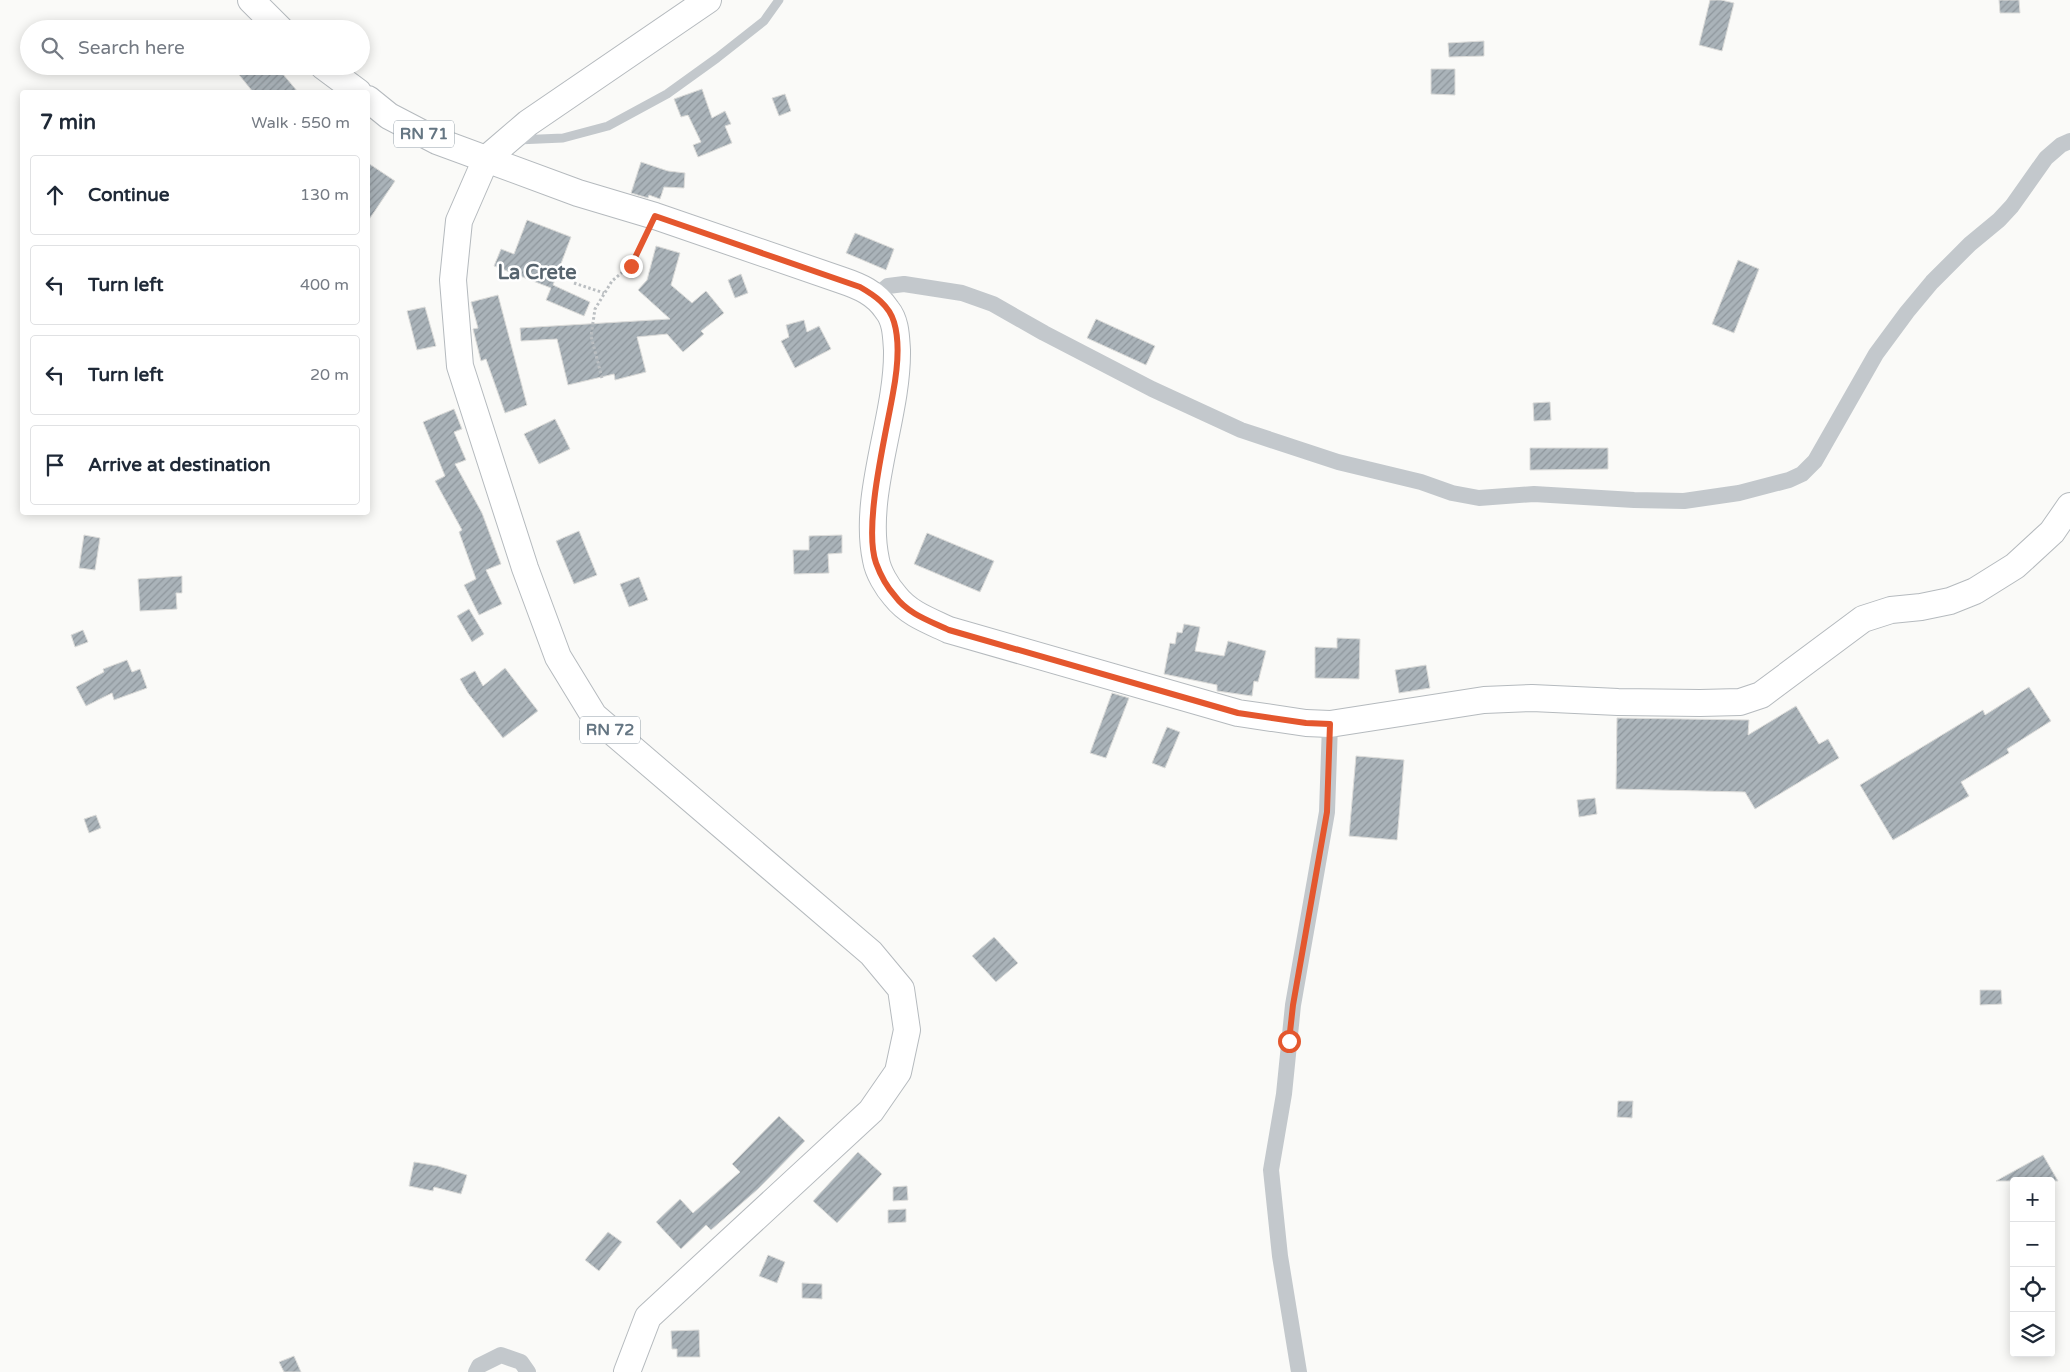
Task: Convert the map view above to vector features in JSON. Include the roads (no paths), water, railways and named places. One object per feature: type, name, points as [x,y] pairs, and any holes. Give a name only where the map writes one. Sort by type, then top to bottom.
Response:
[{"type":"main road","points":[[251,0],[271,20]]},
{"type":"main road","name":"RN 72","points":[[627,1372],[648,1317],[871,1110],[898,1072],[907,1030],[901,989],[871,953],[594,716],[558,657],[525,568],[460,366],[454,280],[459,221],[486,159],[528,123],[708,0]]},
{"type":"main road","points":[[335,75],[355,90]]},
{"type":"main road","name":"RN 71","points":[[370,102],[389,116],[437,141],[578,193],[655,216],[860,287],[876,296],[888,310],[894,322],[897,371],[874,506],[873,536],[876,562],[896,598],[916,615],[949,630],[1040,658],[1238,713],[1306,723],[1330,724],[1393,716],[1484,700],[1532,698],[1618,702],[1740,702],[1761,696],[1863,619],[1891,610],[1921,607],[1950,601],[1974,591],[2014,566],[2052,532],[2070,506]]},
{"type":"street","points":[[876,296],[888,286],[904,284],[962,293],[993,304],[1044,333],[1152,389],[1241,430],[1338,462],[1421,482],[1452,493],[1479,498],[1534,494],[1684,501],[1739,493],[1789,480],[1802,474],[1815,461],[1876,354],[1907,312],[1932,282],[2012,206],[2046,158],[2061,145],[2070,141]]},
{"type":"street","points":[[1299,1372],[1280,1256],[1271,1170],[1284,1094],[1293,1005],[1327,812],[1330,724]]},
{"type":"street","points":[[476,1372],[480,1366],[500,1356],[521,1362],[528,1372]]},
{"type":"lane","points":[[507,141],[563,138],[608,126],[667,94],[717,58],[764,21],[779,0]]},
{"type":"district","name":"La Crete","points":[[537,273]]}]
